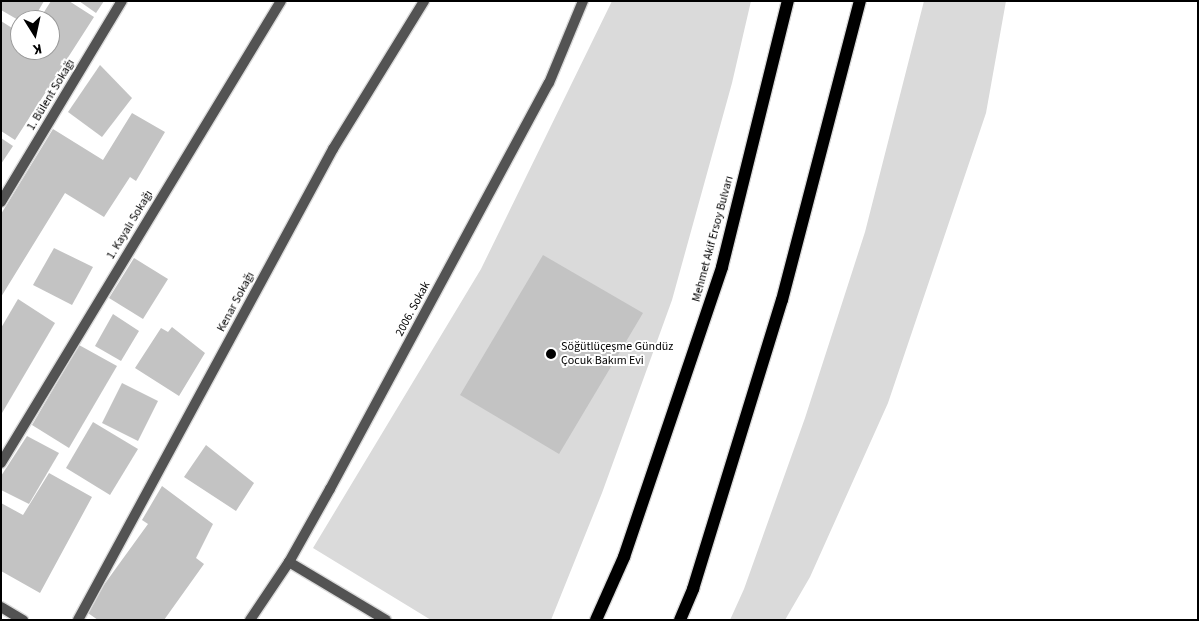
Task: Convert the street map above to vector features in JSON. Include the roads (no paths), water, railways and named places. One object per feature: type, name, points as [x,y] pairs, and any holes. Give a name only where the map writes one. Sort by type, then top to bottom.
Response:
[{"type":"main road","name":"Mehmet Akif Ersoy Bulvarı","points":[[596,620],[624,557],[722,267],[788,1]]},
{"type":"main road","points":[[680,620],[693,589],[782,300],[860,1]]},
{"type":"street","name":"1. Bülent Sokağı","points":[[1,202],[122,1]]},
{"type":"street","name":"1. Kayalı Sokağı","points":[[1,463],[281,1]]},
{"type":"street","name":"Kenar Sokağı","points":[[78,620],[333,149],[424,1]]},
{"type":"street","name":"2006. Sokak","points":[[250,620],[289,562],[549,83],[584,1]]},
{"type":"street","points":[[289,562],[386,620]]},
{"type":"street","points":[[1,607],[19,619]]},
{"type":"place","name":"Söğütlüçeşme Gündüz Çocuk Bakım Evi","points":[[551,354]]}]
